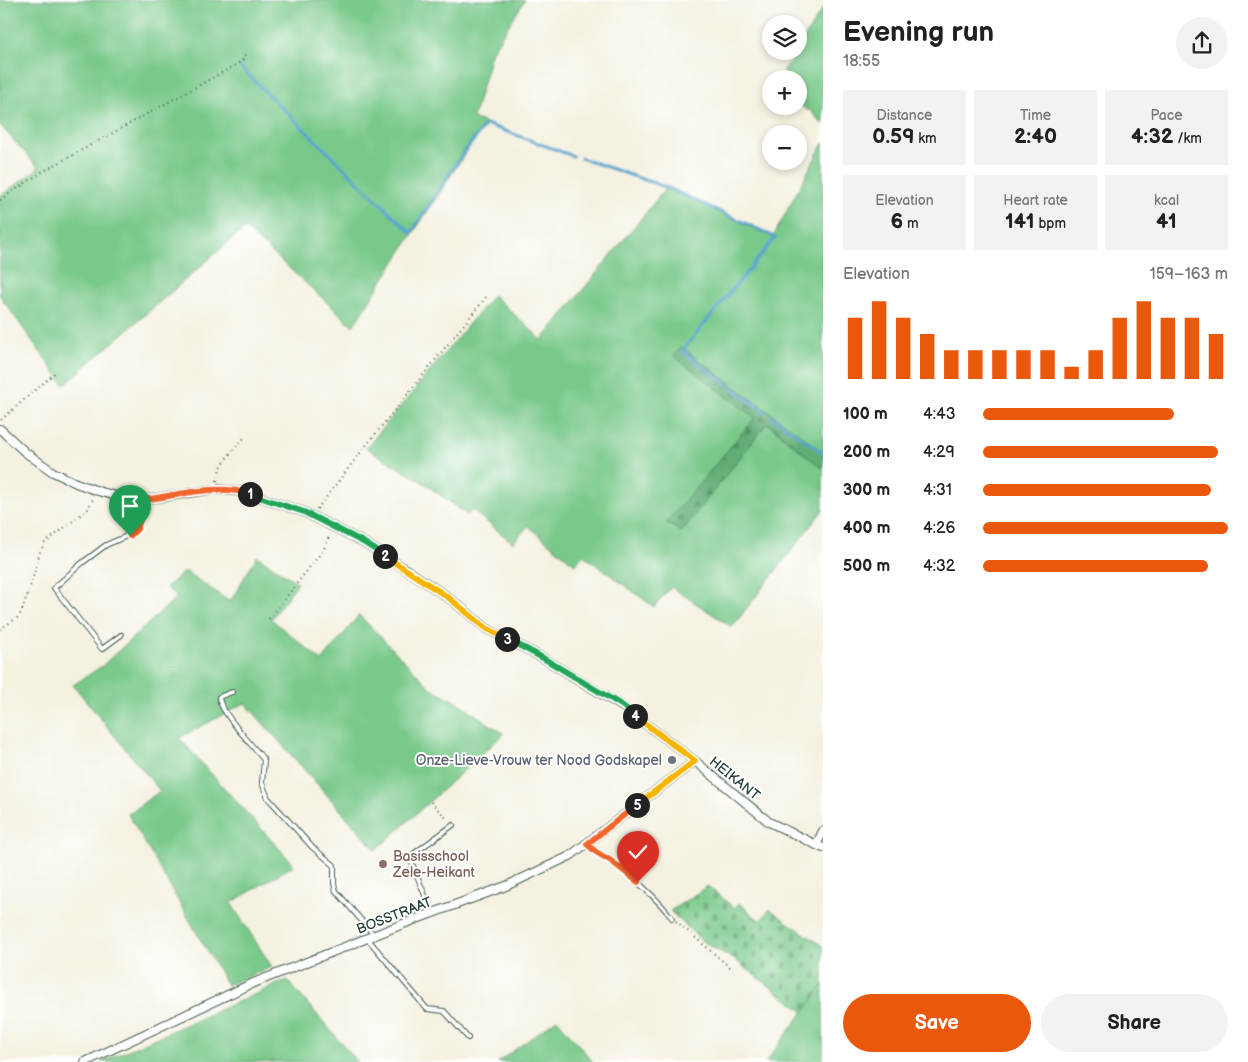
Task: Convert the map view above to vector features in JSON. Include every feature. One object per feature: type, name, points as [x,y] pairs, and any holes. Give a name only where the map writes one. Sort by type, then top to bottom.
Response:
[{"type":"street","name":"HEIKANT","points":[[0,429],[25,452],[53,472],[98,491],[123,498],[144,499],[216,489],[235,491],[304,512],[363,542],[449,598],[486,628],[543,658],[623,706],[695,761],[769,822],[820,846]]},
{"type":"street","name":"BOSSTRAAT","points":[[85,1062],[252,984],[506,886],[570,856],[695,761]]},
{"type":"street","points":[[820,846],[823,831]]},
{"type":"lane","points":[[121,636],[102,649],[54,588],[106,545],[130,536],[137,529],[144,499]]},
{"type":"lane","points":[[232,692],[219,697],[218,700],[226,714],[264,760],[262,783],[268,798],[312,847],[334,865],[336,891],[427,1009],[444,1011],[468,1038]]},
{"type":"lane","points":[[432,913],[410,858],[453,825]]},
{"type":"lane","points":[[587,844],[638,882],[661,904],[672,918]]},
{"type":"path","points":[[0,200],[50,167],[234,66],[242,60],[245,54]]},
{"type":"path","points":[[311,516],[487,296]]},
{"type":"path","points":[[0,421],[57,371]]},
{"type":"path","points":[[217,477],[223,462],[244,438]]},
{"type":"path","points":[[0,629],[17,618],[21,613],[40,552],[45,543],[88,509],[98,491]]},
{"type":"path","points":[[270,619],[324,549],[334,528]]},
{"type":"path","points":[[431,802],[453,825]]},
{"type":"path","points":[[672,918],[733,970]]},
{"type":"green space","points":[[0,0],[525,0],[492,51],[473,118],[485,123],[353,326],[245,228],[64,385],[0,296],[0,196],[39,168],[0,125]]},
{"type":"green space","points":[[823,8],[823,125],[809,109],[807,110],[807,70],[784,70],[791,60],[807,60],[807,34]]},
{"type":"green space","points":[[823,143],[823,452],[681,347],[755,418],[667,523],[681,532],[767,423],[823,469],[823,510],[732,627],[671,587],[654,607],[583,555],[576,565],[528,526],[513,543],[472,510],[467,515],[424,483],[366,448],[493,295],[542,340],[666,188],[773,237]]},
{"type":"green space","points":[[681,347],[823,452],[823,469],[767,423],[681,532],[666,523],[755,418],[674,356]]},
{"type":"green space","points":[[257,556],[298,583],[271,619],[322,661],[359,615],[430,687],[460,704],[504,734],[376,850],[245,703],[179,738],[294,865],[231,903],[272,967],[227,985],[128,814],[160,791],[73,685],[102,666],[177,597],[166,587],[185,571],[230,602]]},
{"type":"green space","points":[[708,886],[734,908],[739,903],[760,921],[770,909],[823,946],[823,985],[804,1012],[735,960],[702,941],[670,911]]},
{"type":"green space","points":[[287,980],[358,1062],[101,1062]]},
{"type":"green space","points":[[823,985],[823,1062],[766,1062]]},
{"type":"green space","points":[[557,1019],[593,1062],[498,1062]]},
{"type":"waterway","points":[[240,67],[411,233],[459,159],[486,124],[573,156]]},
{"type":"waterway","points":[[581,158],[671,189],[775,238],[682,351],[765,412]]},
{"type":"waterway","points":[[771,416],[823,453]]},
{"type":"place","name":"Onze-Lieve-Vrouw ter Nood Godskapel","points":[[672,760]]},
{"type":"place","name":"Basisschool Zele-Heikant","points":[[383,864]]},
{"type":"route","points":[[130,536],[137,529],[144,499],[216,489],[247,494],[304,512],[363,542],[449,598],[486,628],[543,658],[623,706],[695,761],[587,844],[638,882]]}]
